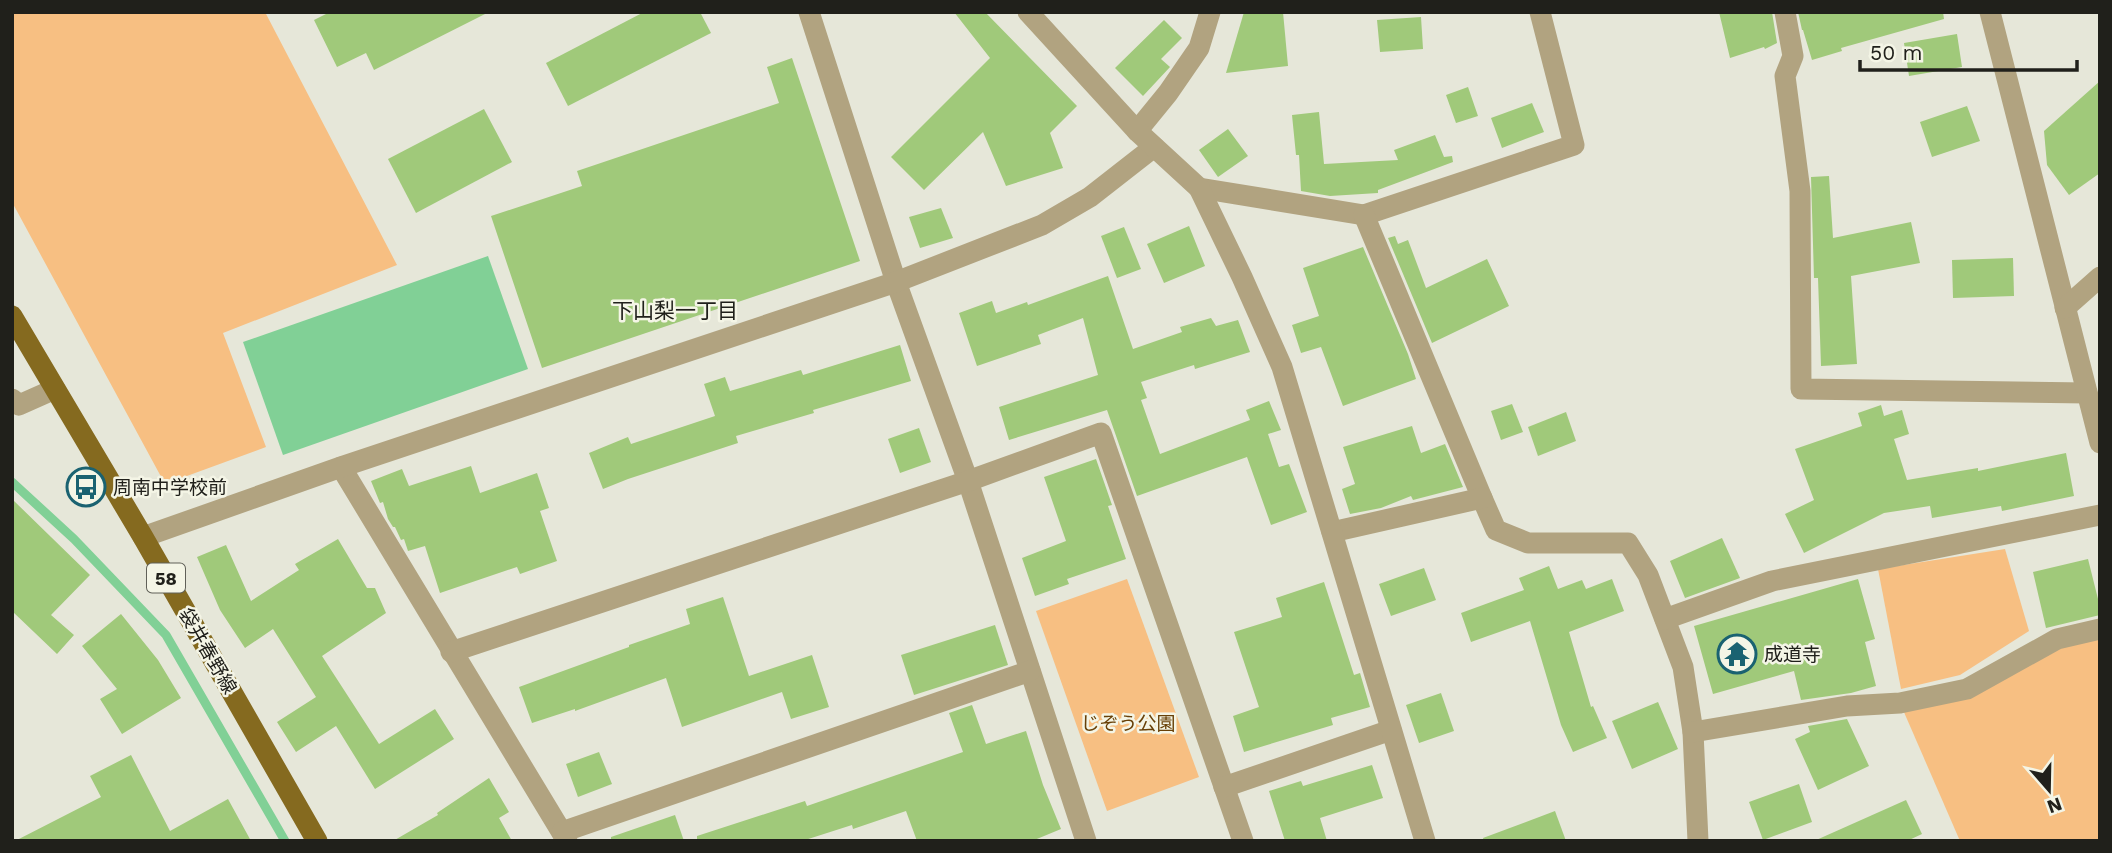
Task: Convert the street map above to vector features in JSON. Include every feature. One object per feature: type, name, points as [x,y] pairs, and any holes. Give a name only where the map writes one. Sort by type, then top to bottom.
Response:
[{"type":"main road","name":"袋井春野線","points":[[12,316],[317,841]]},
{"type":"street","points":[[809,12],[896,282],[968,481],[1086,841]]},
{"type":"street","points":[[1028,12],[1137,131],[1199,188],[1242,277],[1282,367],[1424,841]]},
{"type":"street","points":[[1137,131],[1199,48],[1210,12]]},
{"type":"street","points":[[1199,188],[1364,215],[1574,145],[1540,12]]},
{"type":"street","points":[[1785,12],[1793,56],[1785,76],[1800,191],[1801,389],[2087,393]]},
{"type":"street","points":[[1990,12],[2100,443]]},
{"type":"street","points":[[142,537],[341,467],[896,282],[1042,225],[1090,197],[1154,148]]},
{"type":"street","points":[[1364,215],[1496,530],[1528,543],[1628,543],[1647,575],[1683,667],[1693,732],[1698,841]]},
{"type":"street","points":[[2065,308],[2100,277]]},
{"type":"street","points":[[12,400],[19,405],[55,389]]},
{"type":"street","points":[[451,652],[968,481],[1101,433],[1243,841]]},
{"type":"street","points":[[341,467],[564,836],[1030,671]]},
{"type":"street","points":[[1332,532],[1482,498]]},
{"type":"street","points":[[1665,619],[1772,581],[2100,515]]},
{"type":"street","points":[[1693,732],[1847,706],[1900,703],[1967,689],[2057,639],[2100,629]]},
{"type":"street","points":[[1224,787],[1391,730]]},
{"type":"green space","points":[[12,12],[265,12],[397,265],[223,333],[266,447],[165,484],[12,202]]},
{"type":"green space","points":[[2005,549],[2029,631],[1960,675],[1901,689],[1878,569]]},
{"type":"green space","name":"じぞう公園","points":[[1127,579],[1199,777],[1107,811],[1036,611]]},
{"type":"green space","points":[[2100,631],[2100,841],[1960,841],[1900,703]]},
{"type":"shaded area","points":[[488,256],[528,369],[283,455],[243,342]]},
{"type":"building","points":[[330,12],[489,12],[374,70],[366,53],[337,67],[314,20]]},
{"type":"building","points":[[644,12],[700,12],[711,33],[568,106],[546,63]]},
{"type":"building","points":[[954,12],[985,12],[1077,106],[1050,133],[1063,168],[1006,186],[983,132],[924,190],[891,157],[990,58]]},
{"type":"building","points":[[1244,12],[1283,12],[1288,66],[1226,73]]},
{"type":"building","points":[[1719,12],[1772,12],[1777,43],[1730,58]]},
{"type":"building","points":[[1798,12],[1943,12],[1944,19],[1841,48],[1842,51],[1812,60]]},
{"type":"building","points":[[1421,17],[1423,49],[1380,52],[1377,20]]},
{"type":"building","points":[[1164,20],[1182,38],[1161,59],[1170,67],[1143,96],[1115,68]]},
{"type":"building","points":[[1957,34],[1962,67],[1909,76],[1904,43]]},
{"type":"building","points":[[792,58],[860,261],[542,368],[491,216],[582,186],[577,171],[779,103],[767,67]]},
{"type":"building","points":[[2100,81],[2100,173],[2069,195],[2047,165],[2044,131]]},
{"type":"building","points":[[1468,87],[1478,116],[1456,123],[1446,95]]},
{"type":"building","points":[[1532,103],[1544,132],[1502,148],[1491,118]]},
{"type":"building","points":[[1967,106],[1980,141],[1932,157],[1920,122]]},
{"type":"building","points":[[484,109],[512,162],[416,213],[388,159]]},
{"type":"building","points":[[1319,112],[1324,164],[1398,160],[1394,150],[1435,135],[1444,157],[1452,156],[1453,162],[1378,190],[1378,193],[1330,196],[1301,191],[1299,155],[1296,155],[1292,115]]},
{"type":"building","points":[[1228,129],[1248,156],[1218,177],[1199,150]]},
{"type":"building","points":[[1829,176],[1833,238],[1911,222],[1920,263],[1851,276],[1857,364],[1821,366],[1818,278],[1814,278],[1811,177]]},
{"type":"building","points":[[941,208],[953,238],[920,248],[909,217]]},
{"type":"building","points":[[1189,226],[1205,266],[1164,283],[1147,244]]},
{"type":"building","points":[[1124,227],[1141,269],[1117,278],[1101,236]]},
{"type":"building","points":[[1395,236],[1398,244],[1408,240],[1426,288],[1487,259],[1509,306],[1432,343],[1388,238]]},
{"type":"building","points":[[1363,247],[1416,379],[1343,406],[1321,347],[1301,353],[1292,325],[1319,316],[1303,268]]},
{"type":"building","points":[[2013,258],[2014,296],[1953,298],[1952,260]]},
{"type":"building","points":[[1108,276],[1133,349],[1182,332],[1180,327],[1211,318],[1216,326],[1238,320],[1250,352],[1195,369],[1194,365],[1141,382],[1147,398],[1141,400],[1160,454],[1250,420],[1246,410],[1269,401],[1281,430],[1268,434],[1279,467],[1289,464],[1307,512],[1271,525],[1247,457],[1137,496],[1107,410],[1009,440],[999,407],[1098,375],[1083,318],[1038,335],[1041,344],[977,366],[959,313],[992,301],[996,313],[1027,302],[1028,305]]},
{"type":"building","points":[[900,345],[911,381],[736,436],[738,443],[603,489],[589,453],[628,437],[631,444],[715,416],[704,384],[725,377],[730,391],[801,370],[803,375]]},
{"type":"building","points":[[1512,404],[1523,432],[1501,440],[1491,411]]},
{"type":"building","points":[[1881,405],[1884,416],[1902,410],[1909,434],[1894,439],[1907,480],[1978,468],[1978,471],[2066,453],[2074,496],[2002,511],[2001,506],[1932,518],[1930,506],[1884,513],[1804,553],[1785,514],[1814,500],[1795,449],[1862,426],[1858,413]]},
{"type":"building","points":[[1566,412],[1576,441],[1538,456],[1528,427]]},
{"type":"building","points":[[1412,426],[1421,453],[1445,444],[1463,487],[1413,500],[1411,496],[1381,508],[1350,514],[1342,489],[1355,484],[1343,447]]},
{"type":"building","points":[[919,428],[931,462],[900,473],[888,439]]},
{"type":"building","points":[[1096,459],[1112,505],[1108,506],[1126,559],[1067,579],[1069,584],[1035,596],[1022,558],[1066,541],[1044,477]]},
{"type":"building","points":[[471,466],[480,493],[537,473],[549,508],[540,511],[557,561],[520,574],[517,567],[440,593],[425,546],[408,551],[404,539],[401,540],[388,519],[383,502],[380,503],[371,481],[402,469],[409,486]]},
{"type":"building","points":[[12,499],[90,575],[51,615],[74,635],[57,654],[12,611]]},
{"type":"building","points":[[1722,538],[1740,578],[1685,598],[1670,561]]},
{"type":"building","points":[[338,539],[367,588],[375,588],[386,613],[322,656],[379,744],[435,709],[454,739],[375,789],[336,726],[296,752],[277,722],[316,697],[273,629],[245,648],[220,610],[197,557],[226,545],[251,601],[299,570],[295,564]]},
{"type":"building","points":[[2088,559],[2100,615],[2046,628],[2033,572]]},
{"type":"building","points":[[1549,566],[1558,589],[1582,580],[1586,589],[1612,579],[1624,611],[1569,632],[1591,707],[1593,706],[1607,738],[1573,752],[1561,725],[1530,621],[1471,642],[1461,613],[1524,590],[1519,578]]},
{"type":"building","points":[[1424,568],[1436,600],[1391,616],[1379,584]]},
{"type":"building","points":[[1858,579],[1875,639],[1865,642],[1876,686],[1851,693],[1801,700],[1794,671],[1713,694],[1694,626]]},
{"type":"building","points":[[1324,582],[1354,675],[1360,673],[1370,707],[1331,718],[1333,725],[1244,752],[1233,716],[1259,707],[1234,632],[1282,617],[1276,598]]},
{"type":"building","points":[[723,597],[749,676],[812,655],[829,707],[791,719],[782,692],[682,727],[666,678],[575,711],[532,723],[519,687],[690,624],[686,609]]},
{"type":"building","points":[[121,614],[158,660],[181,698],[122,734],[100,699],[117,689],[82,646]]},
{"type":"building","points":[[995,625],[1008,665],[914,695],[901,655]]},
{"type":"building","points":[[1441,693],[1454,731],[1419,743],[1406,705]]},
{"type":"building","points":[[1658,702],[1678,749],[1632,769],[1612,721]]},
{"type":"building","points":[[972,705],[986,744],[1026,731],[1043,785],[1061,829],[1032,841],[917,841],[906,811],[853,829],[852,825],[802,841],[697,841],[697,836],[805,801],[807,806],[963,752],[949,713]]},
{"type":"building","points":[[1847,719],[1869,766],[1818,790],[1795,739],[1810,732],[1808,726]]},
{"type":"building","points":[[599,752],[612,784],[578,797],[566,764]]},
{"type":"building","points":[[131,755],[170,831],[228,799],[251,841],[15,841],[101,797],[90,776]]},
{"type":"building","points":[[1372,765],[1383,798],[1320,818],[1327,841],[1285,841],[1269,791],[1301,781],[1303,786]]},
{"type":"building","points":[[489,778],[509,812],[499,818],[512,841],[393,841],[438,815],[437,813]]},
{"type":"building","points":[[1799,784],[1812,822],[1763,840],[1749,802]]},
{"type":"building","points":[[1906,800],[1922,834],[1907,841],[1814,841]]},
{"type":"building","points":[[1555,811],[1566,841],[1484,841],[1483,838]]},
{"type":"building","points":[[675,815],[684,841],[611,841],[611,837]]},
{"type":"waterway","points":[[12,482],[74,539],[166,635],[285,841]]},
{"type":"place","name":"周南中学校前","points":[[86,487]]},
{"type":"place","name":"成道寺","points":[[1737,654]]},
{"type":"district","name":"下山梨一丁目","points":[[675,310]]}]
